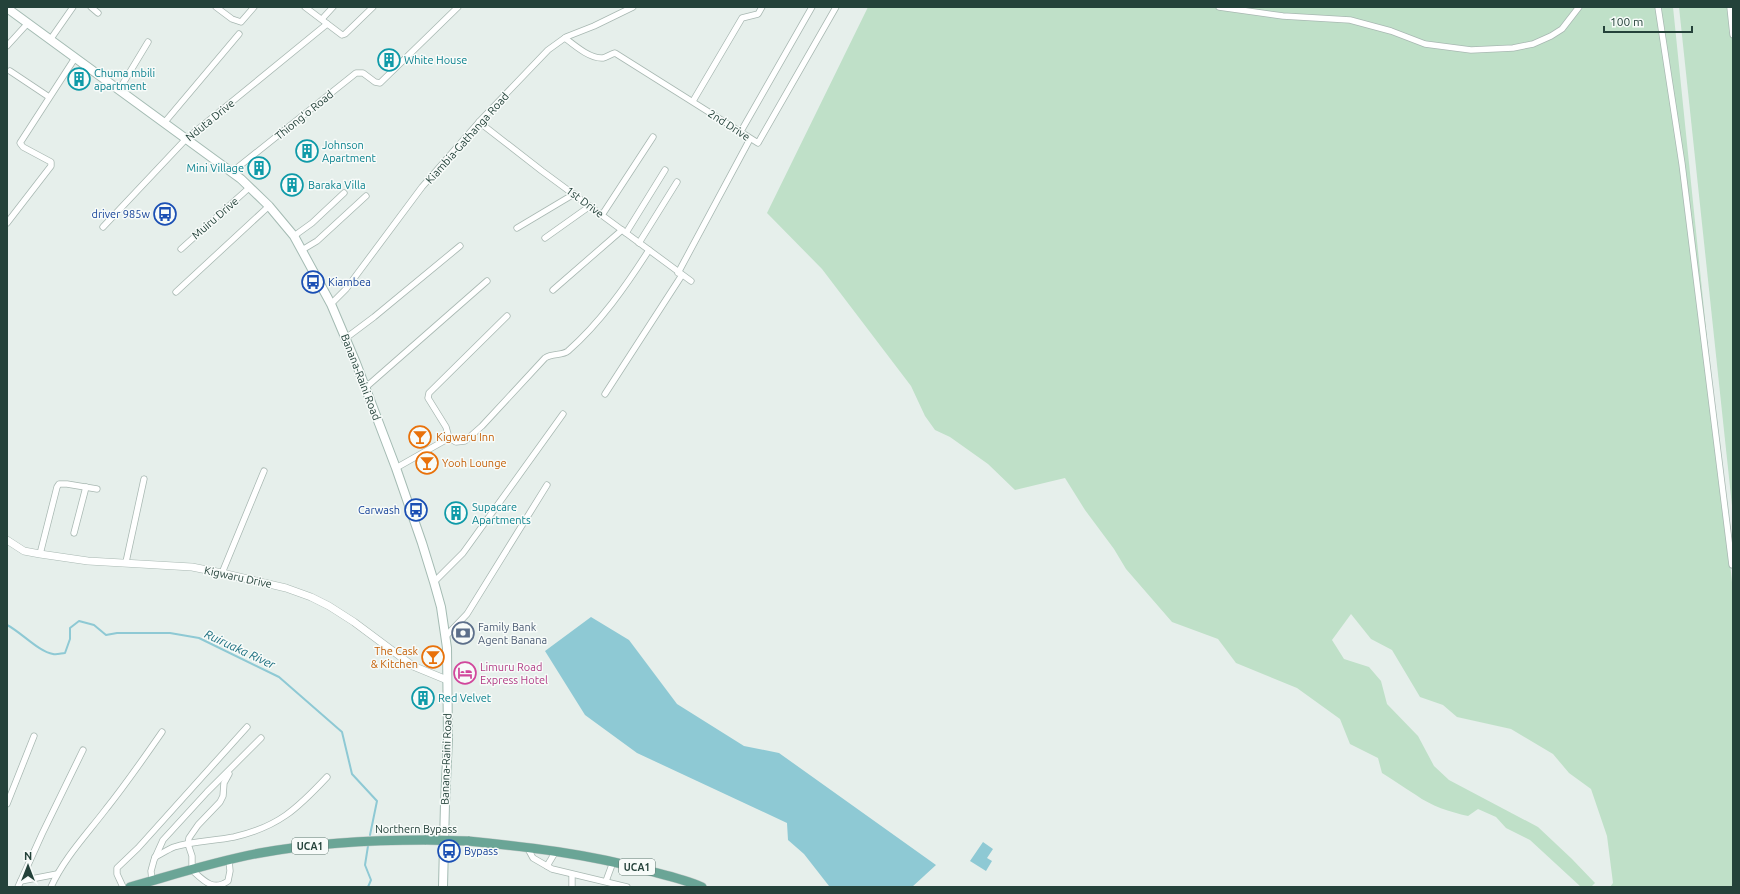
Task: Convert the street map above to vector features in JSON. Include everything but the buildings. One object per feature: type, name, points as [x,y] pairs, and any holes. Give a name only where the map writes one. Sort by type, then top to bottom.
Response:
[{"type":"main road","name":"Banana-Raini Road","points":[[7,8],[185,140],[232,172],[250,187],[269,206],[294,236],[332,304],[396,468],[422,543],[441,607],[445,637],[448,739],[443,887]]},
{"type":"main road","name":"Northern Bypass","points":[[130,887],[228,860],[328,843],[372,840],[426,840],[468,841],[556,851],[613,862],[662,874],[702,887]]},
{"type":"street","points":[[50,40],[73,7]]},
{"type":"street","points":[[91,7],[98,13]]},
{"type":"street","points":[[216,7],[232,19],[241,22],[254,7]]},
{"type":"street","points":[[305,7],[340,34],[345,34],[373,7]]},
{"type":"street","points":[[322,19],[333,7]]},
{"type":"street","name":"Thiong'o Road","points":[[232,172],[356,73],[360,72],[366,74],[378,83],[388,76],[458,7]]},
{"type":"street","name":"Kiambia-Gathanga Road","points":[[332,304],[346,289],[422,187],[480,122],[548,50],[565,38],[594,26],[632,7]]},
{"type":"street","points":[[693,101],[742,18],[758,14],[762,7]]},
{"type":"street","points":[[740,132],[812,7]]},
{"type":"street","name":"2nd Drive","points":[[565,38],[590,54],[598,57],[603,58],[615,53],[693,101],[750,139],[760,142],[836,7]]},
{"type":"street","points":[[1219,7],[1283,16],[1350,20],[1391,31],[1425,44],[1471,50],[1512,48],[1533,44],[1562,29],[1579,7]]},
{"type":"street","points":[[1658,7],[1682,164],[1723,499],[1733,565]]},
{"type":"street","points":[[1730,7],[1733,35]]},
{"type":"street","points":[[7,46],[28,23]]},
{"type":"street","name":"Nduta Drive","points":[[103,227],[185,140],[327,24]]},
{"type":"street","points":[[164,123],[239,34]]},
{"type":"street","points":[[118,90],[148,42]]},
{"type":"street","points":[[7,223],[51,166],[51,162],[23,147],[20,143],[75,58]]},
{"type":"street","points":[[10,71],[49,97]]},
{"type":"street","name":"1st Drive","points":[[480,122],[542,171],[691,281]]},
{"type":"street","points":[[602,215],[653,137]]},
{"type":"street","points":[[605,394],[680,274],[750,139]]},
{"type":"street","points":[[553,290],[624,231],[664,170]]},
{"type":"street","points":[[639,243],[676,182]]},
{"type":"street","name":"Muiru Drive","points":[[180,249],[250,187]]},
{"type":"street","points":[[294,236],[312,223],[344,193]]},
{"type":"street","points":[[517,228],[574,194]]},
{"type":"street","points":[[302,250],[317,241],[366,196]]},
{"type":"street","points":[[176,292],[269,206]]},
{"type":"street","points":[[545,238],[590,206]]},
{"type":"street","points":[[346,338],[374,317],[460,246]]},
{"type":"street","points":[[508,316],[429,393],[428,398],[446,427],[449,438],[456,442],[465,441],[482,426],[545,358],[549,355],[568,352],[591,328],[632,276],[649,250]]},
{"type":"street","points":[[365,388],[487,281]]},
{"type":"street","points":[[434,582],[463,553],[563,414]]},
{"type":"street","points":[[396,468],[449,438]]},
{"type":"street","points":[[222,572],[264,470]]},
{"type":"street","points":[[126,562],[144,479]]},
{"type":"street","points":[[40,554],[57,487],[62,483],[97,489]]},
{"type":"street","points":[[445,637],[467,614],[547,485]]},
{"type":"street","points":[[74,533],[86,487]]},
{"type":"street","name":"Kigwaru Drive","points":[[7,540],[24,550],[40,554],[88,561],[126,562],[222,572],[286,588],[312,597],[354,622],[413,666],[447,680]]},
{"type":"street","points":[[123,887],[117,874],[117,868],[143,842],[247,727]]},
{"type":"street","points":[[50,887],[57,874],[115,798],[162,732]]},
{"type":"street","points":[[7,804],[34,736]]},
{"type":"street","points":[[152,881],[151,871],[155,857],[163,840],[207,792],[232,769],[261,738]]},
{"type":"street","points":[[18,887],[83,750]]},
{"type":"street","points":[[228,860],[230,876],[228,881],[224,885],[215,886],[206,884],[192,870],[192,856],[188,844],[192,832],[223,796],[224,783],[232,769]]},
{"type":"street","points":[[155,857],[174,848],[188,844],[234,837],[268,826],[281,819],[305,800],[327,777]]},
{"type":"street","points":[[527,847],[533,858],[547,866],[572,875],[606,881],[627,887]]},
{"type":"street","points":[[547,866],[556,851]]},
{"type":"street","points":[[606,881],[613,862]]},
{"type":"street","points":[[21,881],[57,874]]},
{"type":"street","points":[[572,875],[572,887]]},
{"type":"green space","points":[[868,7],[1673,7],[1733,592],[1733,887],[1610,887],[1613,883],[1607,836],[1591,789],[1569,773],[1553,754],[1511,729],[1457,717],[1443,705],[1420,697],[1392,650],[1371,639],[1351,614],[1332,640],[1344,659],[1369,667],[1381,681],[1387,704],[1418,736],[1434,766],[1449,780],[1538,827],[1595,883],[1591,887],[1581,887],[1530,840],[1506,828],[1496,817],[1478,809],[1468,816],[1441,808],[1422,799],[1382,773],[1378,758],[1350,744],[1340,719],[1297,688],[1236,663],[1218,639],[1172,622],[1126,569],[1114,549],[1085,510],[1065,478],[1015,490],[988,464],[950,437],[935,430],[925,416],[911,386],[822,269],[767,213]]},
{"type":"green space","points":[[1679,7],[1733,7],[1733,515]]},
{"type":"water","points":[[591,617],[629,640],[677,704],[744,746],[779,753],[936,865],[912,887],[829,886],[804,854],[788,840],[787,823],[637,753],[585,715],[545,651]]},
{"type":"water","points":[[983,842],[993,849],[987,858],[992,861],[986,871],[970,861]]},
{"type":"waterway","name":"Ruiruaka River","points":[[7,625],[42,650],[55,654],[65,653],[70,639],[70,628],[79,621],[94,625],[106,635],[117,633],[170,633],[199,638],[279,677],[342,732],[352,774],[377,801],[370,835]]},
{"type":"waterway","name":"Ruiruaka River","points":[[368,846],[365,865],[371,880],[368,887]]},
{"type":"place","name":"White House","points":[[389,60]]},
{"type":"place","name":"Chuma mbili apartment","points":[[79,79]]},
{"type":"place","name":"Johnson Apartment","points":[[307,151]]},
{"type":"place","name":"Mini Village","points":[[259,168]]},
{"type":"place","name":"Baraka Villa","points":[[292,185]]},
{"type":"place","name":"driver 985w","points":[[165,214]]},
{"type":"place","name":"Kiambea","points":[[313,282]]},
{"type":"place","name":"Kigwaru Inn","points":[[420,437]]},
{"type":"place","name":"Yooh Lounge","points":[[427,463]]},
{"type":"place","name":"Carwash","points":[[416,510]]},
{"type":"place","name":"Supacare Apartments","points":[[456,513]]},
{"type":"place","name":"Family Bank Agent Banana","points":[[463,633]]},
{"type":"place","name":"The Cask & Kitchen","points":[[433,657]]},
{"type":"place","name":"Limuru Road Express Hotel","points":[[465,673]]},
{"type":"place","name":"Red Velvet","points":[[423,698]]},
{"type":"place","name":"Bypass","points":[[449,851]]}]
